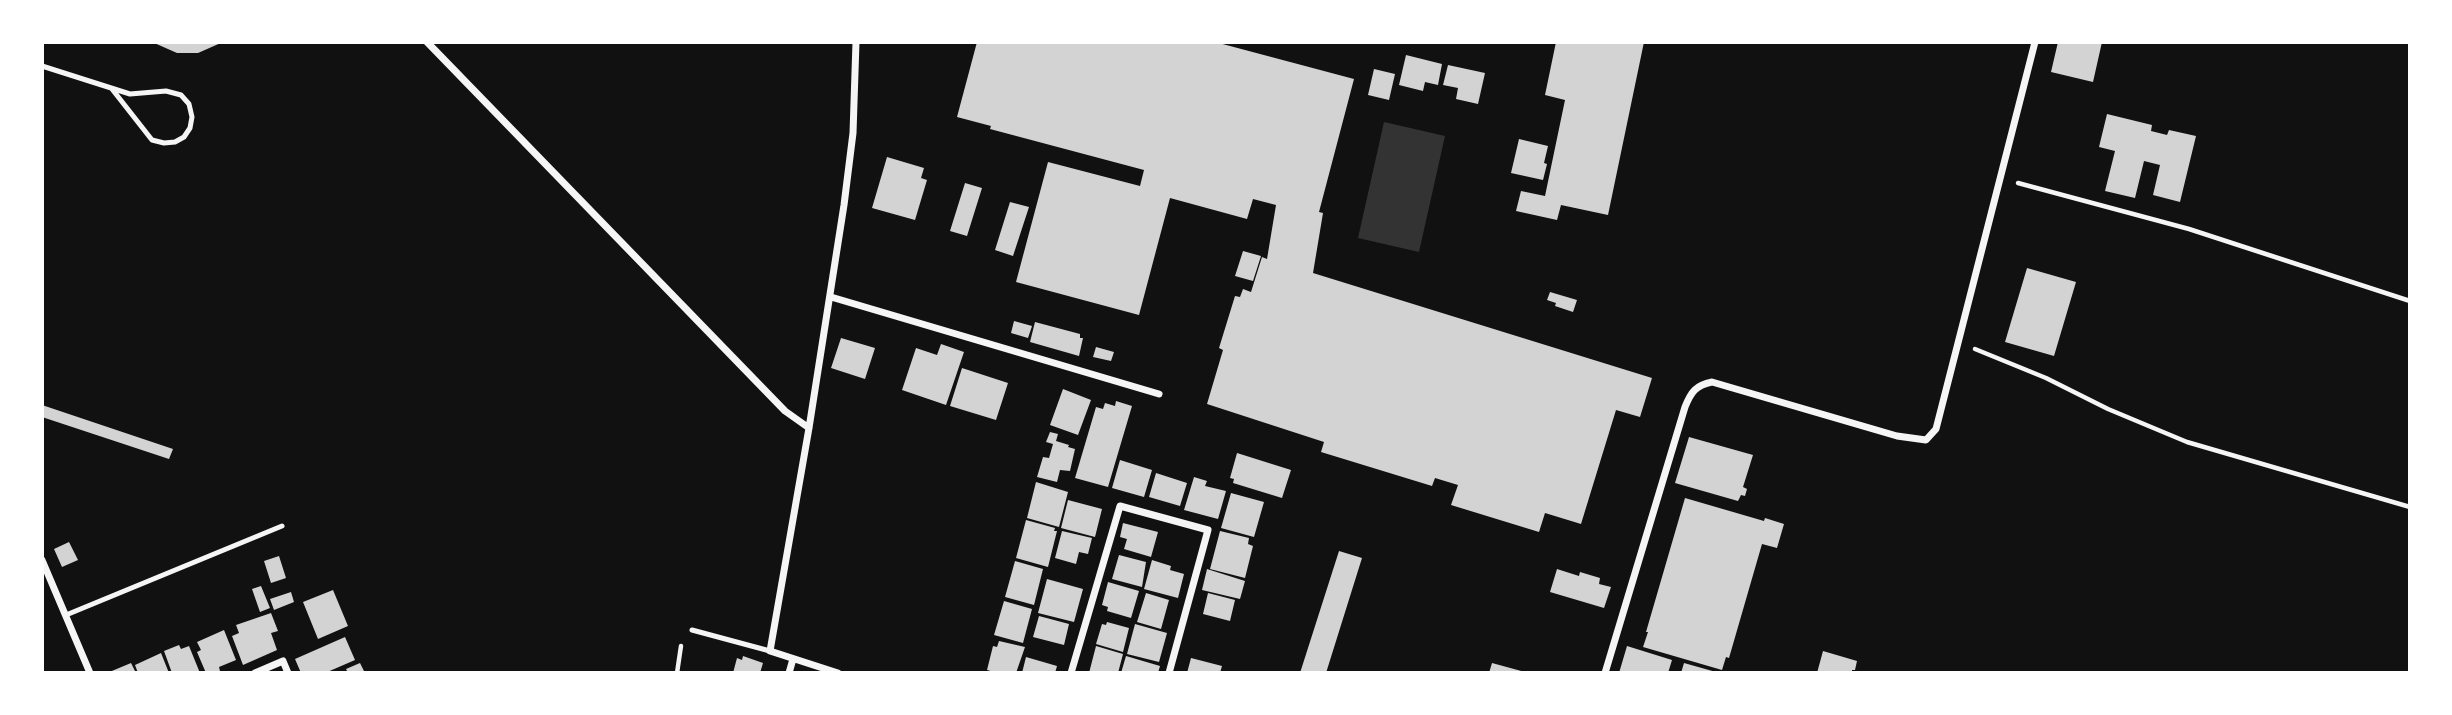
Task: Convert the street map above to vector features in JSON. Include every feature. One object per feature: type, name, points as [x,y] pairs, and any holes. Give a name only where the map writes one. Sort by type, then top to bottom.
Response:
[{"type":"street","points":[[427,42],[785,411],[809,428]]},
{"type":"street","points":[[838,673],[770,651],[831,297],[853,133],[856,42]]},
{"type":"street","points":[[1605,673],[1691,392],[1701,384],[1712,382],[1897,436],[1926,440],[1936,429],[2035,42]]},
{"type":"street","points":[[831,297],[1159,394]]},
{"type":"street","points":[[1071,673],[1120,506],[1208,530],[1169,673]]},
{"type":"street","points":[[42,560],[90,673]]},
{"type":"street","points":[[789,673],[793,659]]},
{"type":"street","points":[[255,673],[283,661],[288,673]]},
{"type":"lane","points":[[42,66],[130,94],[166,91],[181,94],[189,104],[192,117],[190,128],[184,137],[176,142],[152,140],[111,89]]},
{"type":"lane","points":[[66,615],[282,526]]},
{"type":"lane","points":[[692,630],[770,651]]},
{"type":"path","points":[[2000,178],[2189,229],[2410,301]]},
{"type":"path","points":[[1958,342],[2046,378],[2108,409],[2187,442],[2410,507]]},
{"type":"path","points":[[677,673],[684,632],[692,630]]},
{"type":"shaded area","points":[[1384,122],[1445,136],[1419,252],[1358,238]]},
{"type":"building","points":[[152,42],[223,42],[198,53],[177,53]]},
{"type":"building","points":[[977,42],[1215,42],[1354,79],[1319,212],[1323,213],[1313,273],[1652,378],[1640,417],[1616,410],[1581,524],[1545,513],[1539,532],[1451,505],[1458,485],[1435,478],[1432,486],[1321,452],[1324,442],[1207,404],[1223,350],[1219,348],[1235,296],[1240,297],[1243,289],[1251,292],[1262,257],[1267,259],[1276,205],[1253,199],[1247,219],[1170,198],[1139,315],[1016,282],[1048,162],[1140,186],[1144,170],[990,129],[991,126],[957,117]]},
{"type":"building","points":[[1556,42],[1644,42],[1608,215],[1561,205],[1557,220],[1516,211],[1521,191],[1545,196],[1565,100],[1545,95]]},
{"type":"building","points":[[2058,42],[2102,42],[2093,82],[2051,72]]},
{"type":"building","points":[[1406,55],[1442,64],[1438,85],[1425,82],[1423,91],[1399,85]]},
{"type":"building","points":[[1448,65],[1485,73],[1478,104],[1456,99],[1458,88],[1443,85]]},
{"type":"building","points":[[1374,69],[1395,74],[1389,100],[1368,95]]},
{"type":"building","points":[[2107,114],[2152,125],[2151,131],[2167,135],[2169,130],[2196,136],[2180,202],[2153,195],[2160,165],[2144,161],[2135,198],[2105,191],[2115,151],[2099,147]]},
{"type":"building","points":[[1519,139],[1548,146],[1543,180],[1511,173]]},
{"type":"building","points":[[887,157],[924,168],[921,178],[927,180],[915,220],[872,208]]},
{"type":"building","points":[[965,183],[982,188],[967,236],[950,231]]},
{"type":"building","points":[[1010,202],[1029,207],[1013,256],[995,250]]},
{"type":"building","points":[[1243,251],[1261,256],[1253,281],[1235,276]]},
{"type":"building","points":[[2027,268],[2076,282],[2054,356],[2005,342]]},
{"type":"building","points":[[1550,292],[1577,300],[1573,312],[1547,300]]},
{"type":"building","points":[[1014,321],[1032,326],[1028,338],[1011,333]]},
{"type":"building","points":[[1035,322],[1080,334],[1080,338],[1083,338],[1079,356],[1030,342]]},
{"type":"building","points":[[841,338],[875,348],[865,379],[831,368]]},
{"type":"building","points":[[941,344],[964,352],[946,405],[902,390],[916,348],[937,355]]},
{"type":"building","points":[[1096,347],[1114,352],[1111,361],[1093,357]]},
{"type":"building","points":[[962,368],[1008,383],[996,420],[950,406]]},
{"type":"building","points":[[1063,389],[1091,400],[1078,435],[1050,425]]},
{"type":"building","points":[[1116,401],[1132,406],[1108,487],[1075,478],[1096,407],[1103,409],[1105,403],[1115,406]]},
{"type":"building","points":[[42,405],[173,449],[169,459],[42,417]]},
{"type":"building","points":[[1050,432],[1058,434],[1056,441],[1075,449],[1070,471],[1060,470],[1057,482],[1037,477],[1043,457],[1049,458],[1053,444],[1046,442]]},
{"type":"building","points":[[1689,437],[1753,455],[1743,487],[1747,489],[1745,496],[1741,495],[1738,501],[1675,483]]},
{"type":"building","points":[[1237,453],[1291,470],[1282,498],[1233,483],[1234,479],[1230,478]]},
{"type":"building","points":[[1120,460],[1152,470],[1144,497],[1112,488]]},
{"type":"building","points":[[1156,473],[1187,483],[1180,506],[1149,497]]},
{"type":"building","points":[[1194,477],[1207,481],[1205,486],[1226,491],[1218,519],[1184,510]]},
{"type":"building","points":[[1036,482],[1068,492],[1059,527],[1027,518]]},
{"type":"building","points":[[1231,493],[1264,502],[1254,537],[1221,528]]},
{"type":"building","points":[[1685,498],[1764,521],[1765,518],[1784,524],[1777,548],[1762,544],[1729,658],[1726,657],[1722,670],[1643,647]]},
{"type":"building","points":[[1068,500],[1102,509],[1095,537],[1061,528]]},
{"type":"building","points":[[1026,520],[1055,528],[1054,531],[1057,531],[1048,567],[1016,558]]},
{"type":"building","points":[[1123,523],[1158,532],[1151,557],[1124,549],[1127,539],[1120,537]]},
{"type":"building","points":[[1062,531],[1092,538],[1088,554],[1079,552],[1076,564],[1055,558]]},
{"type":"building","points":[[1220,531],[1249,538],[1248,544],[1253,546],[1245,578],[1210,569]]},
{"type":"building","points":[[69,542],[78,560],[62,567],[54,549]]},
{"type":"building","points":[[1339,551],[1362,558],[1326,673],[1300,673]]},
{"type":"building","points":[[1119,555],[1146,562],[1142,587],[1112,579]]},
{"type":"building","points":[[279,556],[286,578],[271,583],[264,561]]},
{"type":"building","points":[[1152,560],[1171,566],[1170,570],[1184,574],[1178,598],[1144,589]]},
{"type":"building","points":[[1015,561],[1043,569],[1034,605],[1005,597]]},
{"type":"building","points":[[1207,569],[1245,581],[1240,599],[1202,590]]},
{"type":"building","points":[[1557,569],[1579,576],[1580,572],[1600,578],[1599,584],[1611,587],[1604,608],[1550,592]]},
{"type":"building","points":[[1047,579],[1083,589],[1074,622],[1038,613]]},
{"type":"building","points":[[1108,582],[1139,591],[1131,618],[1107,611],[1108,607],[1102,605]]},
{"type":"building","points":[[261,586],[270,608],[260,612],[252,589]]},
{"type":"building","points":[[333,590],[348,626],[318,639],[303,602]]},
{"type":"building","points":[[291,592],[294,602],[274,610],[270,599]]},
{"type":"building","points":[[1146,593],[1169,600],[1161,629],[1137,622]]},
{"type":"building","points":[[1208,593],[1235,600],[1230,621],[1203,614]]},
{"type":"building","points":[[1004,601],[1032,609],[1023,643],[994,635]]},
{"type":"building","points":[[271,613],[278,631],[271,633],[277,650],[243,665],[232,636],[239,633],[236,625]]},
{"type":"building","points":[[1039,616],[1069,624],[1064,645],[1033,637]]},
{"type":"building","points":[[1107,622],[1129,628],[1123,652],[1096,644],[1102,624],[1106,625]]},
{"type":"building","points":[[1135,624],[1167,633],[1159,662],[1127,654]]},
{"type":"building","points":[[224,630],[236,660],[219,667],[220,671],[216,673],[206,673],[197,652],[201,650],[197,642]]},
{"type":"building","points":[[345,637],[355,660],[325,673],[301,673],[295,659]]},
{"type":"building","points":[[999,641],[1025,647],[1016,673],[987,670],[993,646],[997,647]]},
{"type":"building","points":[[179,645],[181,649],[189,646],[200,673],[172,673],[164,651]]},
{"type":"building","points":[[1096,646],[1123,654],[1118,673],[1089,673]]},
{"type":"building","points":[[1627,646],[1672,660],[1668,673],[1619,673]]},
{"type":"building","points":[[1823,651],[1857,661],[1855,670],[1852,670],[1852,673],[1817,673]]},
{"type":"building","points":[[161,653],[169,673],[138,673],[135,665]]},
{"type":"building","points":[[743,656],[763,663],[760,673],[733,673],[737,658],[742,660]]},
{"type":"building","points":[[1126,656],[1160,666],[1158,673],[1121,673]]},
{"type":"building","points":[[1026,657],[1057,666],[1055,673],[1022,673]]},
{"type":"building","points":[[1191,658],[1222,666],[1220,673],[1187,673]]},
{"type":"building","points":[[131,663],[136,673],[107,673]]},
{"type":"building","points":[[360,663],[365,673],[348,673],[346,669]]},
{"type":"building","points":[[1492,663],[1525,672],[1525,673],[1489,673]]},
{"type":"building","points":[[1684,663],[1716,672],[1716,673],[1681,673]]}]
